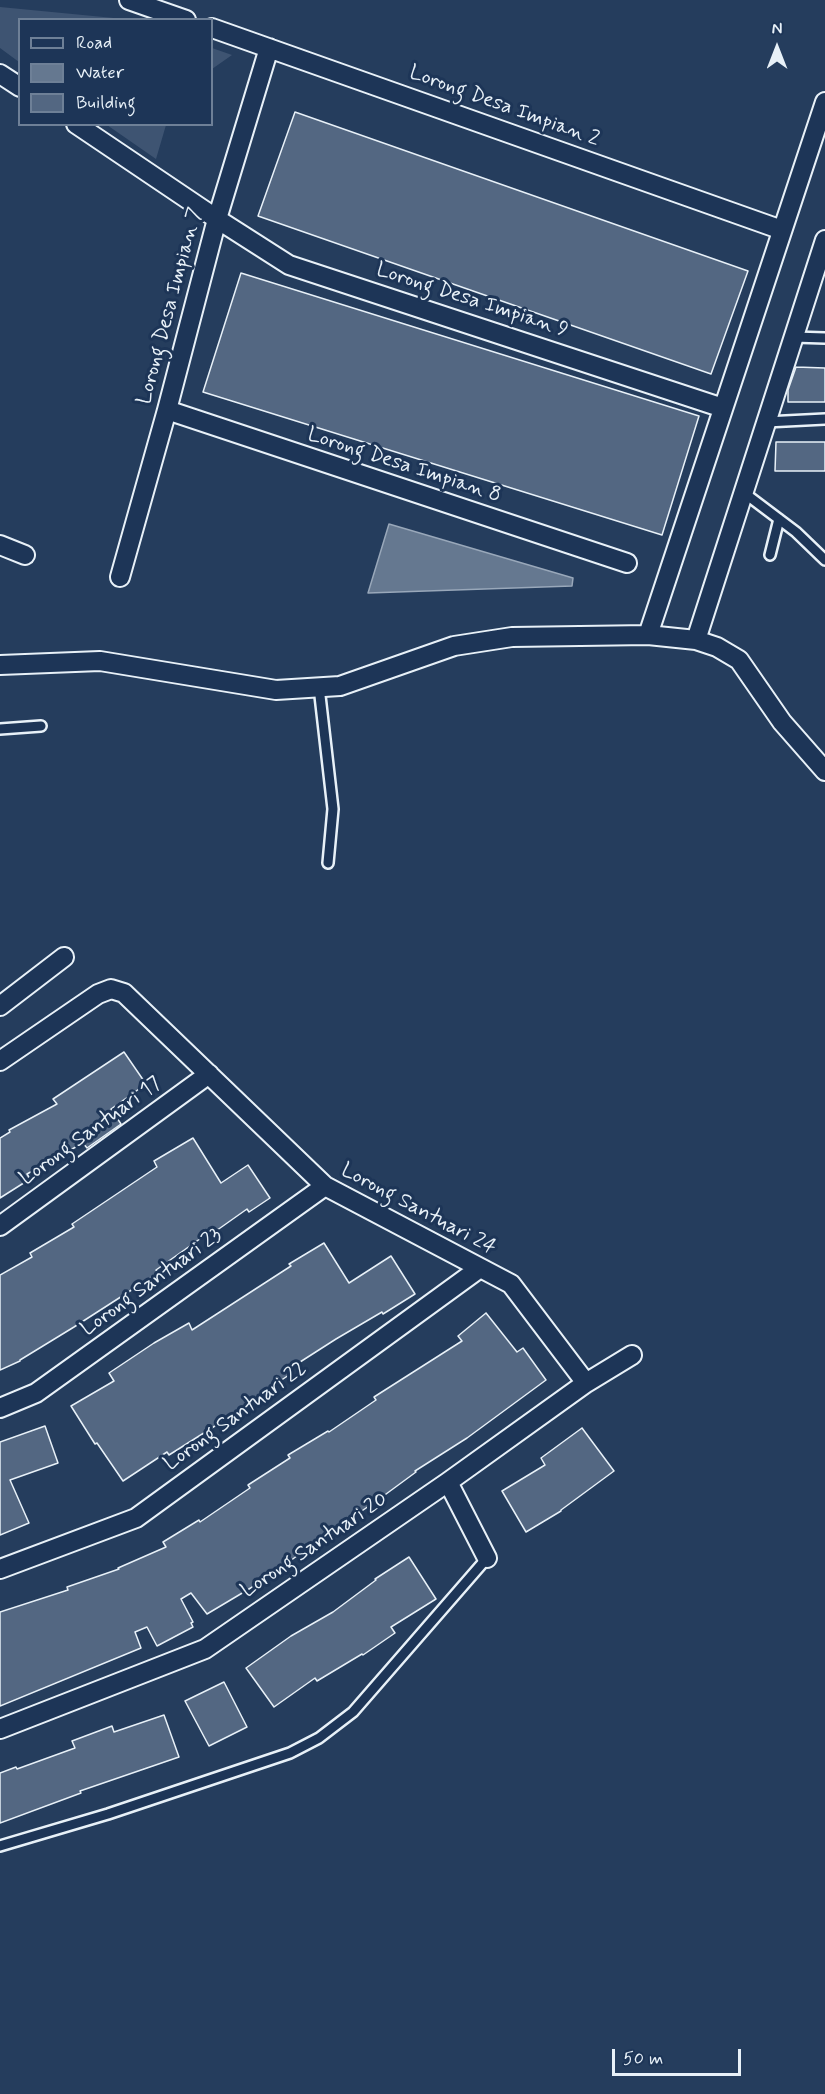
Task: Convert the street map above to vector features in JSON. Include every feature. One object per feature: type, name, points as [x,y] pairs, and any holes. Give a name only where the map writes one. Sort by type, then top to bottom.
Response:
[{"type":"street","points":[[129,0],[180,18]]},
{"type":"street","name":"Lorong Desa Impian 2","points":[[213,28],[782,230]]},
{"type":"street","name":"Lorong Desa Impian 7","points":[[120,577],[217,219],[269,48]]},
{"type":"street","points":[[0,74],[18,86]]},
{"type":"street","points":[[648,635],[825,102]]},
{"type":"street","name":"Lorong Desa Impian 9","points":[[79,126],[289,265],[723,408]]},
{"type":"street","points":[[696,640],[794,337],[819,276],[825,240]]},
{"type":"street","name":"Lorong Desa Impian 8","points":[[167,410],[627,563]]},
{"type":"street","points":[[0,545],[25,555]]},
{"type":"street","points":[[0,665],[100,661],[276,690],[340,686],[454,646],[512,637],[648,635],[696,640],[717,647],[740,660],[782,722],[825,771]]},
{"type":"street","points":[[0,1006],[64,957]]},
{"type":"street","name":"Lorong Santuari 24","points":[[0,1061],[98,994],[111,989],[124,993],[325,1186],[511,1284],[586,1383]]},
{"type":"street","name":"Lorong Santuari 17","points":[[0,1226],[209,1074]]},
{"type":"street","name":"Lorong Santuari 23","points":[[0,1408],[36,1394],[325,1186]]},
{"type":"street","name":"Lorong Santuari 22","points":[[0,1569],[136,1518],[480,1268]]},
{"type":"street","name":"Lorong Santuari 20","points":[[0,1729],[205,1649],[448,1482],[586,1383],[632,1355]]},
{"type":"street","points":[[448,1482],[487,1558]]},
{"type":"lane","points":[[794,337],[825,338]]},
{"type":"lane","points":[[766,422],[825,419]]},
{"type":"lane","points":[[744,492],[796,532],[825,560]]},
{"type":"lane","points":[[770,555],[779,519]]},
{"type":"lane","points":[[319,687],[333,809],[328,863]]},
{"type":"lane","points":[[0,729],[41,726]]},
{"type":"lane","points":[[0,1846],[108,1814],[290,1753],[319,1738],[352,1712],[487,1558]]},
{"type":"shaded area","points":[[0,7],[115,18],[18,18],[18,61],[0,48]]},
{"type":"shaded area","points":[[213,48],[232,55],[213,68]]},
{"type":"shaded area","points":[[108,126],[166,126],[156,159]]},
{"type":"water","points":[[389,524],[573,578],[572,586],[368,593]]},
{"type":"building","points":[[295,112],[748,271],[711,374],[258,216]]},
{"type":"building","points":[[241,273],[699,416],[662,535],[203,392]]},
{"type":"building","points":[[796,367],[825,368],[825,402],[788,402],[788,390]]},
{"type":"building","points":[[776,442],[825,442],[825,471],[775,471]]},
{"type":"building","points":[[124,1052],[146,1084],[111,1109],[121,1124],[87,1148],[83,1143],[27,1174],[30,1179],[0,1198],[0,1138],[10,1132],[9,1130],[57,1104],[53,1099]]},
{"type":"building","points":[[193,1138],[221,1183],[248,1165],[270,1198],[249,1212],[247,1209],[206,1238],[204,1236],[156,1270],[158,1273],[74,1327],[20,1361],[0,1370],[0,1275],[32,1257],[30,1253],[74,1227],[72,1224],[157,1167],[154,1161]]},
{"type":"building","points":[[324,1243],[349,1283],[391,1256],[415,1294],[336,1339],[286,1371],[289,1375],[244,1405],[245,1407],[169,1455],[167,1452],[123,1481],[97,1443],[95,1444],[71,1406],[114,1381],[109,1373],[154,1343],[189,1323],[192,1330]]},
{"type":"building","points":[[486,1313],[517,1352],[523,1348],[546,1380],[467,1438],[415,1471],[382,1497],[339,1525],[287,1565],[254,1586],[207,1614],[191,1593],[181,1599],[193,1622],[191,1623],[193,1627],[157,1646],[147,1627],[135,1632],[141,1648],[0,1706],[0,1612],[68,1590],[67,1587],[119,1569],[166,1547],[163,1542],[199,1520],[200,1522],[250,1488],[248,1485],[290,1458],[288,1455],[329,1432],[376,1400],[374,1397],[462,1341],[458,1336]]},
{"type":"building","points":[[45,1426],[58,1463],[10,1480],[29,1523],[0,1535],[0,1442]]},
{"type":"building","points":[[582,1428],[614,1471],[561,1511],[526,1532],[502,1491],[545,1465],[541,1458]]},
{"type":"building","points":[[409,1557],[436,1599],[391,1627],[395,1633],[363,1655],[317,1681],[315,1678],[274,1707],[246,1668],[291,1636],[333,1612],[375,1579]]},
{"type":"building","points":[[224,1682],[247,1727],[209,1746],[185,1701]]},
{"type":"building","points":[[164,1715],[179,1757],[80,1791],[81,1793],[0,1823],[0,1773],[75,1748],[72,1741],[112,1726],[114,1732]]}]
